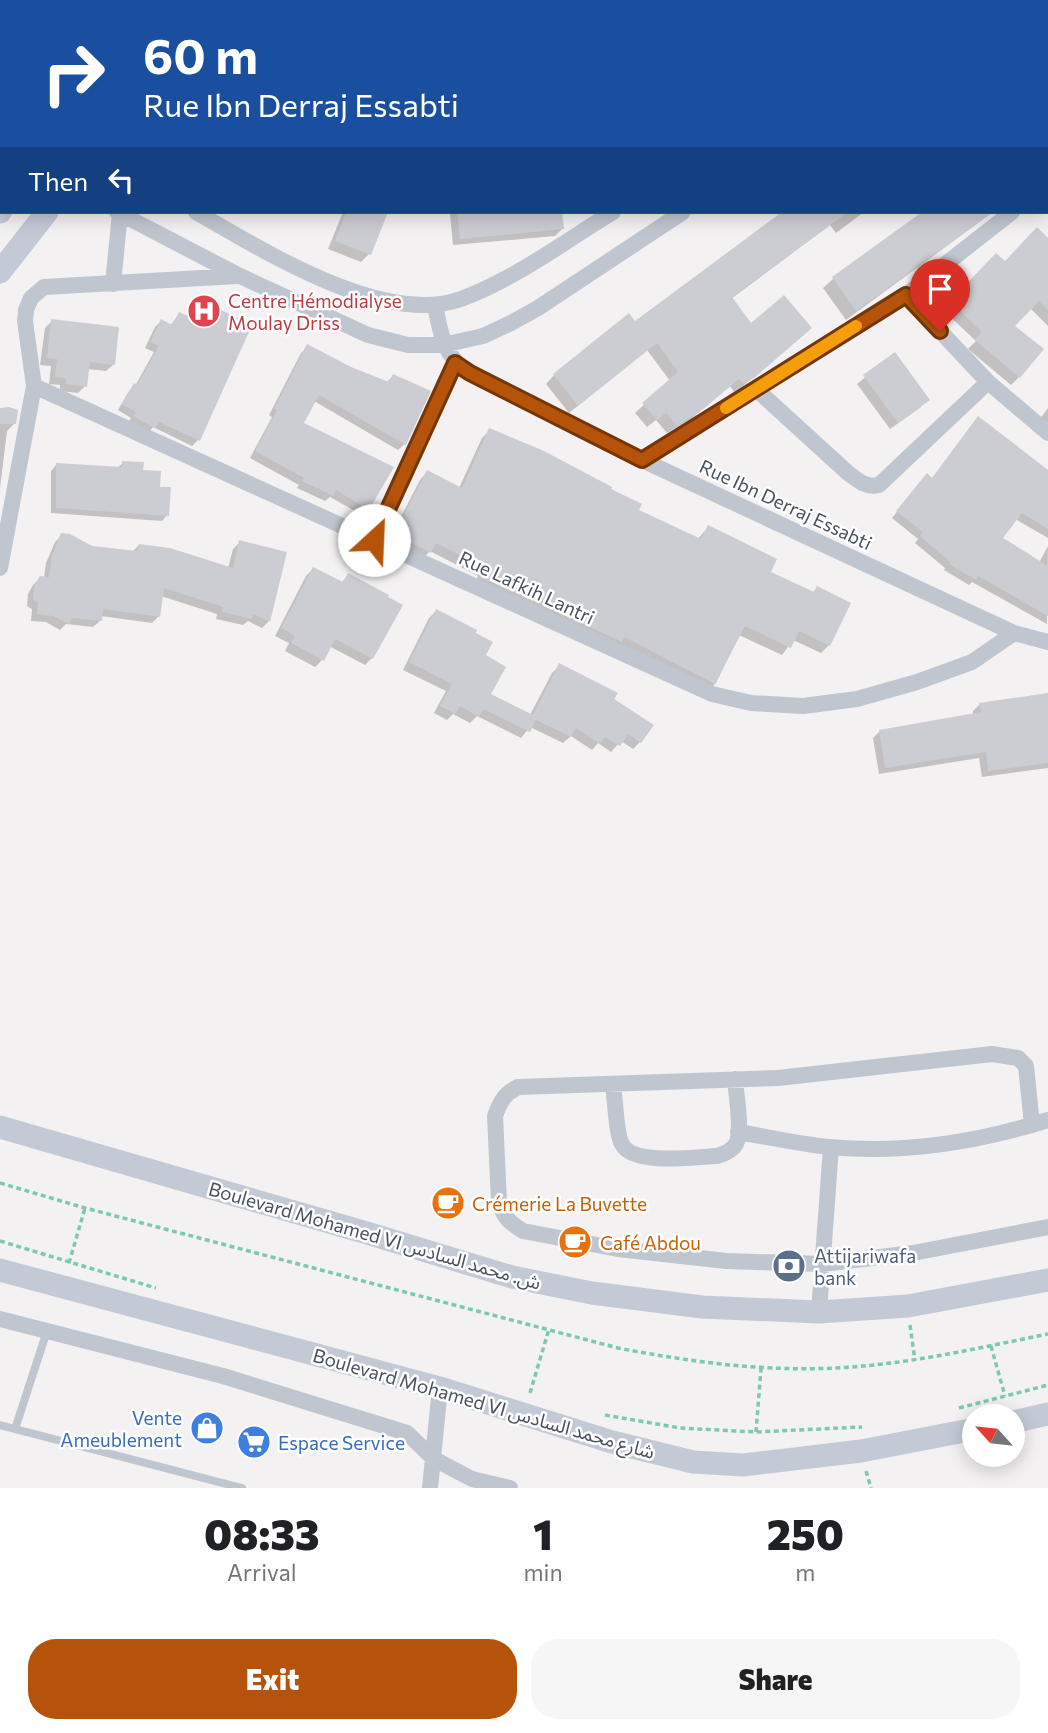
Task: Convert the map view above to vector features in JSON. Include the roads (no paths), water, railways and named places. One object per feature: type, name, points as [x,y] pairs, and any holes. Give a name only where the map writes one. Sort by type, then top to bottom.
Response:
[{"type":"main road","points":[[0,272],[45,214]]},
{"type":"main road","name":"Boulevard Mohamed VI ش. محمد السادس","points":[[0,1127],[512,1277],[592,1293],[702,1307],[819,1312],[908,1306],[1048,1280]]},
{"type":"main road","name":"Boulevard Mohamed VI شارع محمد السادس","points":[[0,1270],[440,1388],[612,1442],[693,1462],[743,1465],[862,1451],[962,1432]]},
{"type":"main road","points":[[1026,1419],[1048,1414]]},
{"type":"street","points":[[113,284],[119,214]]},
{"type":"street","points":[[121,214],[240,276],[377,338],[408,345],[443,345],[482,336],[538,308],[680,214]]},
{"type":"street","points":[[221,218],[287,261],[354,293],[382,302],[435,306],[459,300],[493,285],[610,214]]},
{"type":"street","points":[[642,460],[906,295],[1009,214]]},
{"type":"street","points":[[0,568],[34,386],[25,321],[31,298],[44,287],[240,276]]},
{"type":"street","points":[[906,295],[988,382],[1048,433]]},
{"type":"street","name":"Rue Ibn Derraj Essabti","points":[[435,306],[443,345],[455,363],[470,373],[642,460],[1014,633],[1048,642]]},
{"type":"street","points":[[374,540],[455,363]]},
{"type":"street","points":[[757,390],[848,473],[871,487],[879,485],[988,382]]},
{"type":"street","name":"Rue Lafkih Lantri","points":[[34,386],[712,694],[751,704],[803,706],[857,699],[918,682],[972,662],[1014,633]]},
{"type":"street","points":[[1032,1125],[1026,1066],[1018,1058],[1008,1055],[992,1054],[778,1078],[518,1087],[507,1093],[495,1116],[499,1202],[502,1214],[523,1231],[618,1249],[726,1261],[822,1264],[913,1253],[1048,1227]]},
{"type":"street","points":[[613,1084],[621,1143],[629,1153],[642,1158],[717,1156],[728,1153],[736,1145],[738,1132],[735,1079]]},
{"type":"street","points":[[738,1132],[831,1147],[885,1149],[934,1146],[1032,1125],[1048,1119]]},
{"type":"street","points":[[819,1312],[831,1147]]},
{"type":"street","points":[[0,1319],[223,1376],[395,1429],[407,1433],[434,1460],[472,1479],[510,1488]]},
{"type":"street","points":[[430,1488],[440,1388]]},
{"type":"lane","points":[[15,1429],[47,1331]]},
{"type":"lane","points":[[0,1425],[242,1488]]},
{"type":"place","name":"Centre Hémodialyse Moulay Driss","points":[[204,311]]},
{"type":"place","name":"Crémerie La Buvette","points":[[448,1203]]},
{"type":"place","name":"Café Abdou","points":[[575,1242]]},
{"type":"place","name":"Attijariwafa bank","points":[[789,1266]]},
{"type":"place","name":"Vente Ameublement","points":[[207,1428]]},
{"type":"place","name":"Espace Service","points":[[254,1442]]}]
